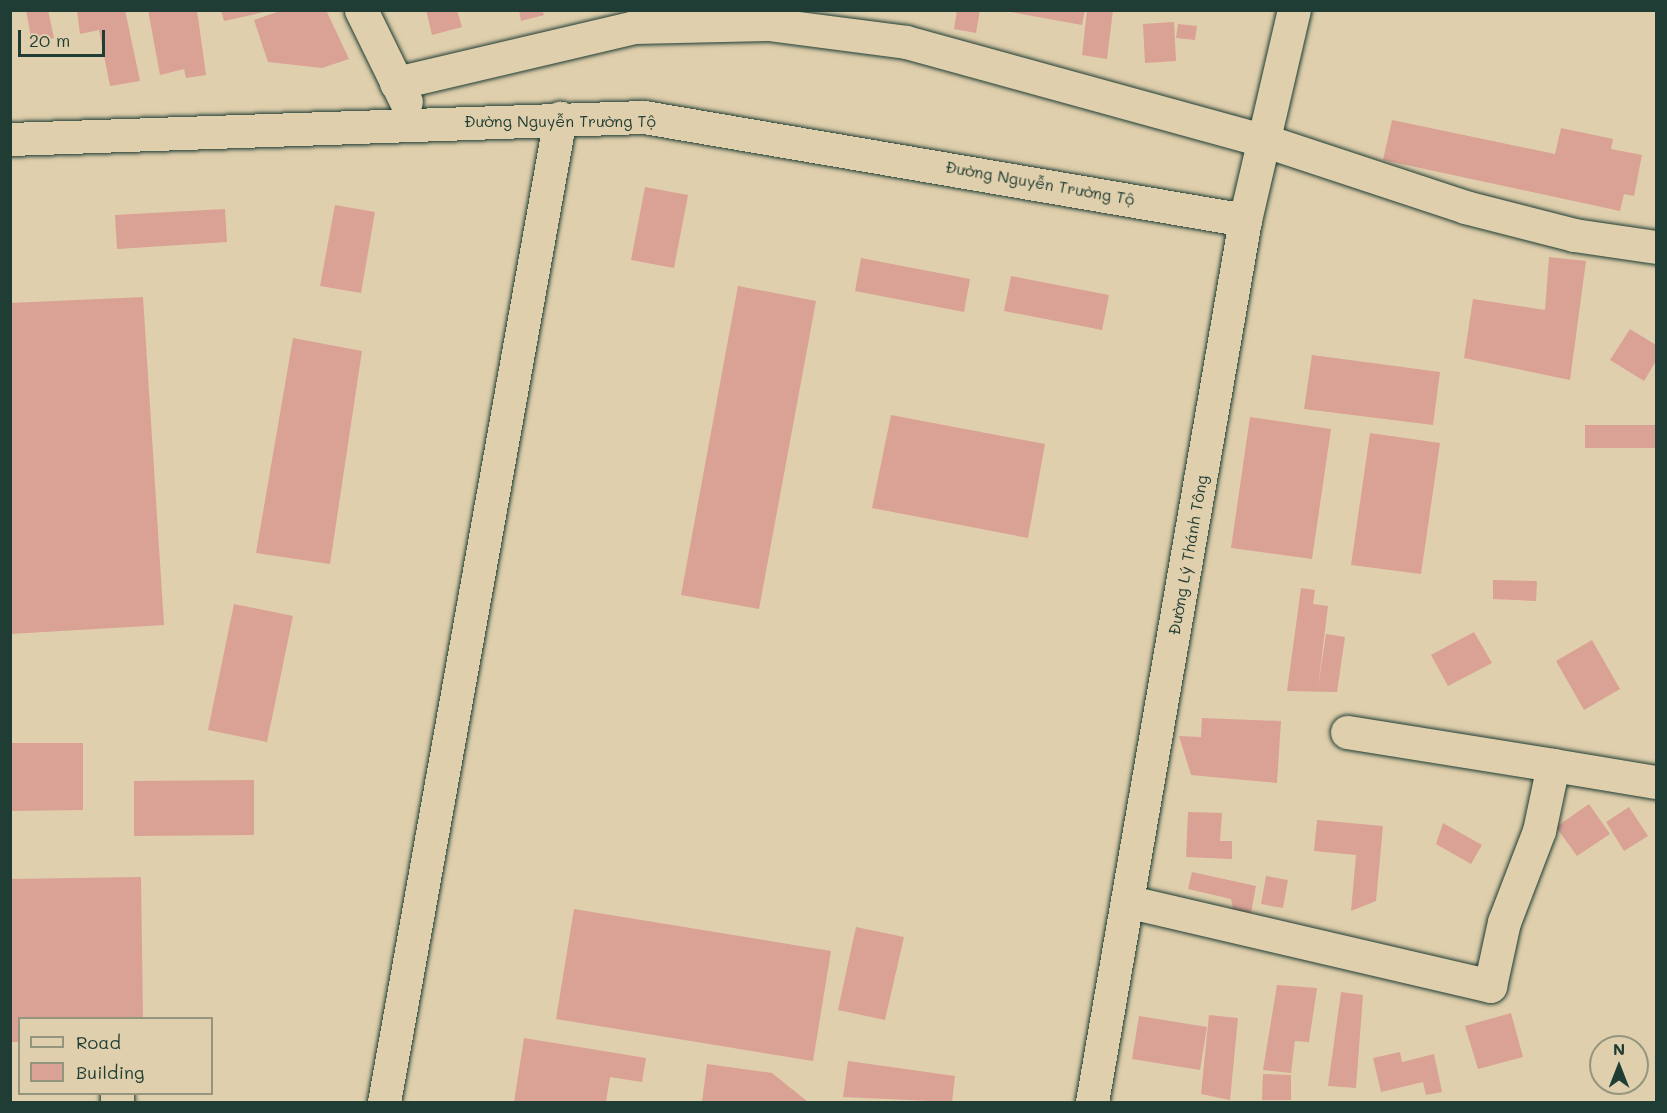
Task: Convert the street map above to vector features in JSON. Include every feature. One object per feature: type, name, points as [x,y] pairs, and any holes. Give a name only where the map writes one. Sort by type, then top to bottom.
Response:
[{"type":"street","points":[[361,10],[416,122]]},
{"type":"street","name":"Đường Lý Thánh Tông","points":[[1092,1102],[1130,902],[1245,220],[1266,141],[1294,10]]},
{"type":"street","points":[[396,83],[634,27],[768,24],[906,42],[1266,141],[1465,207],[1574,235],[1656,247]]},
{"type":"street","name":"Đường Nguyễn Trường Tộ","points":[[10,140],[416,122],[644,117],[1245,220]]},
{"type":"street","points":[[384,1102],[560,118]]},
{"type":"street","points":[[1347,732],[1656,782]]},
{"type":"street","points":[[1130,902],[1490,986],[1504,922],[1539,831],[1552,765]]},
{"type":"building","points":[[26,10],[48,10],[54,38],[32,43]]},
{"type":"building","points":[[77,10],[125,10],[140,81],[110,86],[99,30],[80,34]]},
{"type":"building","points":[[148,10],[197,10],[206,75],[186,78],[184,69],[160,75]]},
{"type":"building","points":[[221,10],[269,10],[269,11],[224,21]]},
{"type":"building","points":[[283,10],[326,10],[349,59],[322,68],[268,62],[254,20]]},
{"type":"building","points":[[426,10],[457,10],[462,27],[432,35]]},
{"type":"building","points":[[519,10],[542,10],[544,15],[521,21]]},
{"type":"building","points":[[957,10],[980,10],[976,33],[954,29]]},
{"type":"building","points":[[1000,10],[1085,10],[1082,25]]},
{"type":"building","points":[[1087,10],[1113,10],[1107,59],[1082,55]]},
{"type":"building","points":[[1174,22],[1176,61],[1145,63],[1143,24]]},
{"type":"building","points":[[1178,24],[1197,26],[1195,40],[1176,38]]},
{"type":"building","points":[[1392,120],[1555,154],[1561,128],[1613,139],[1611,149],[1642,155],[1634,196],[1624,194],[1620,211],[1383,160]]},
{"type":"building","points":[[645,187],[688,195],[674,268],[631,260]]},
{"type":"building","points":[[335,205],[375,212],[361,293],[320,286]]},
{"type":"building","points":[[225,209],[227,242],[117,249],[115,215]]},
{"type":"building","points":[[1549,257],[1586,261],[1570,380],[1464,358],[1473,299],[1545,310]]},
{"type":"building","points":[[861,258],[970,279],[964,312],[855,291]]},
{"type":"building","points":[[1011,276],[1109,295],[1102,330],[1004,311]]},
{"type":"building","points":[[738,286],[816,301],[759,609],[681,595]]},
{"type":"building","points":[[143,297],[164,625],[10,634],[10,303]]},
{"type":"building","points":[[1630,329],[1656,345],[1656,361],[1644,381],[1610,360]]},
{"type":"building","points":[[293,338],[362,351],[330,564],[256,553]]},
{"type":"building","points":[[1312,355],[1440,372],[1433,425],[1304,409]]},
{"type":"building","points":[[891,415],[1045,444],[1028,538],[872,508]]},
{"type":"building","points":[[1250,417],[1331,429],[1312,559],[1231,548]]},
{"type":"building","points":[[1585,425],[1656,425],[1656,448],[1585,448]]},
{"type":"building","points":[[1370,433],[1440,443],[1421,574],[1351,565]]},
{"type":"building","points":[[1493,580],[1537,581],[1536,601],[1493,599]]},
{"type":"building","points":[[1301,588],[1315,590],[1313,604],[1328,606],[1318,687],[1326,634],[1345,637],[1337,692],[1287,691]]},
{"type":"building","points":[[234,604],[293,616],[267,742],[208,730]]},
{"type":"building","points":[[1474,632],[1492,663],[1448,686],[1431,655]]},
{"type":"building","points":[[1592,640],[1620,689],[1584,710],[1556,661]]},
{"type":"building","points":[[1202,718],[1281,721],[1277,783],[1191,775],[1179,736],[1201,737]]},
{"type":"building","points":[[10,743],[83,743],[83,810],[10,811]]},
{"type":"building","points":[[254,780],[254,835],[134,836],[134,781]]},
{"type":"building","points":[[1589,804],[1610,834],[1577,856],[1556,827]]},
{"type":"building","points":[[1629,807],[1648,836],[1624,851],[1606,822]]},
{"type":"building","points":[[1188,812],[1222,813],[1220,841],[1232,841],[1232,859],[1186,857]]},
{"type":"building","points":[[1317,820],[1383,826],[1376,901],[1351,911],[1356,855],[1314,851]]},
{"type":"building","points":[[1443,823],[1482,845],[1471,864],[1436,844]]},
{"type":"building","points":[[1192,872],[1256,886],[1251,913],[1233,909],[1231,899],[1188,889]]},
{"type":"building","points":[[1266,876],[1288,880],[1283,908],[1261,904]]},
{"type":"building","points":[[141,877],[143,1017],[18,1017],[18,1042],[10,1042],[10,879]]},
{"type":"building","points":[[574,909],[831,951],[813,1061],[556,1019]]},
{"type":"building","points":[[856,927],[904,937],[885,1020],[838,1010]]},
{"type":"building","points":[[1277,985],[1317,988],[1309,1042],[1295,1041],[1291,1073],[1263,1070]]},
{"type":"building","points":[[1341,992],[1363,995],[1356,1088],[1328,1086]]},
{"type":"building","points":[[1511,1013],[1523,1057],[1478,1069],[1465,1026]]},
{"type":"building","points":[[1209,1015],[1238,1018],[1230,1100],[1201,1094]]},
{"type":"building","points":[[1139,1016],[1207,1027],[1200,1070],[1132,1059]]},
{"type":"building","points":[[524,1038],[646,1058],[642,1082],[610,1077],[606,1102],[514,1102]]},
{"type":"building","points":[[1400,1052],[1402,1062],[1434,1054],[1442,1092],[1426,1095],[1423,1082],[1381,1092],[1373,1058]]},
{"type":"building","points":[[848,1061],[955,1076],[952,1102],[843,1097]]},
{"type":"building","points":[[707,1064],[772,1073],[808,1102],[702,1102]]},
{"type":"building","points":[[1263,1074],[1291,1075],[1291,1100],[1262,1100]]}]
